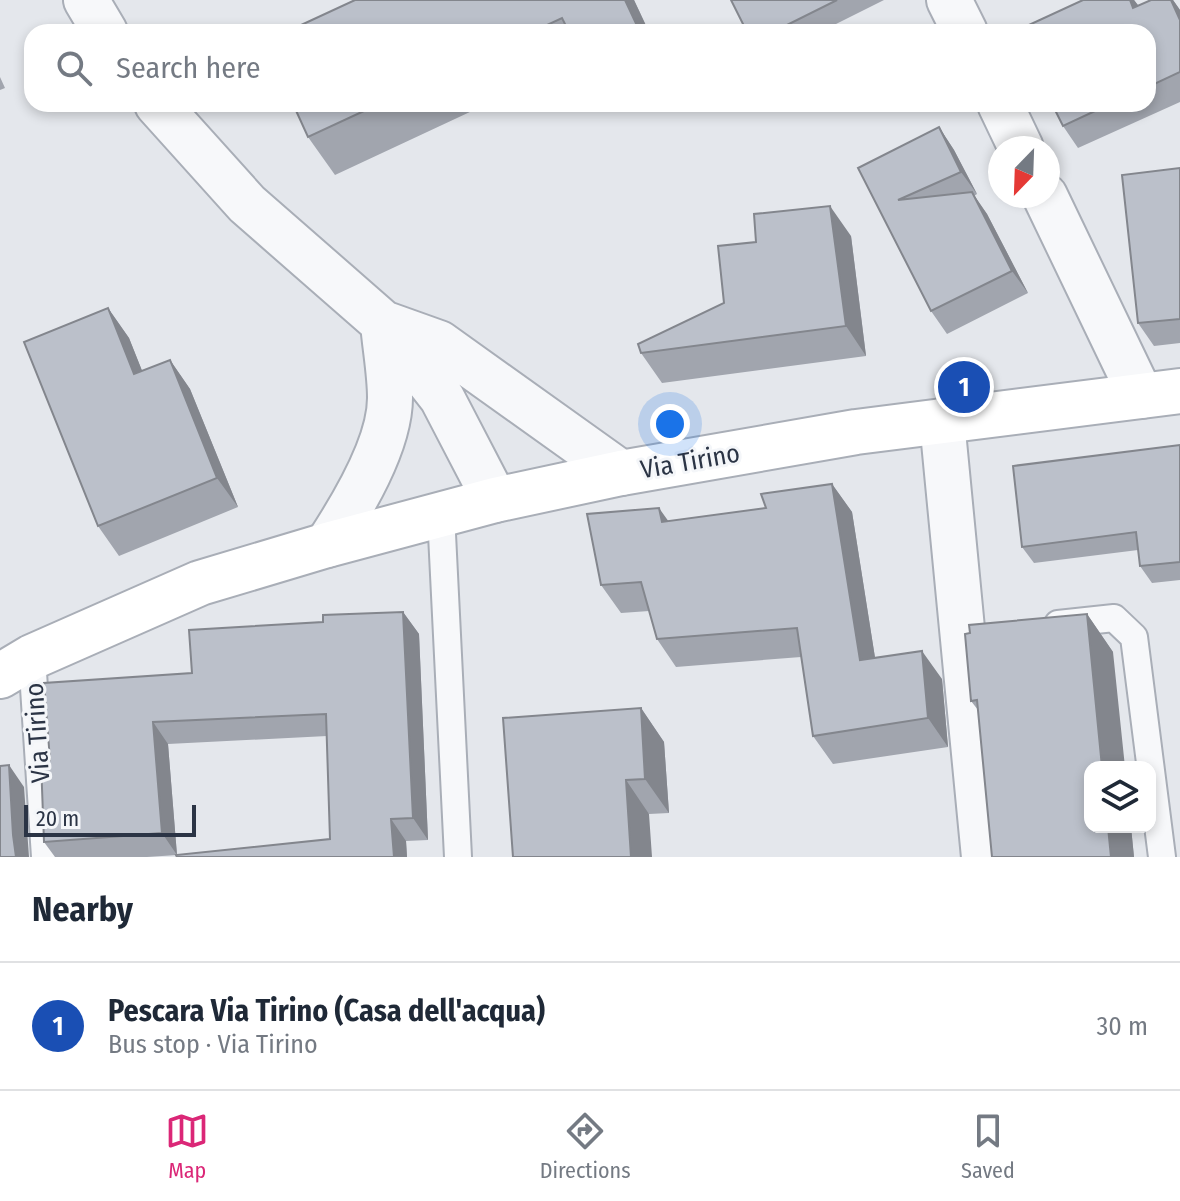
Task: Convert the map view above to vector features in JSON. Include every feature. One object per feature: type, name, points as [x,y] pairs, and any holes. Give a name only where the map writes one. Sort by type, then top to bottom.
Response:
[{"type":"street","points":[[86,0],[100,24]]},
{"type":"street","points":[[949,0],[961,24]]},
{"type":"street","points":[[164,112],[247,204],[383,323],[442,398],[495,500]]},
{"type":"street","points":[[1004,112],[1015,136]]},
{"type":"street","points":[[1052,208],[1161,393]]},
{"type":"street","points":[[383,323],[439,343],[621,473]]},
{"type":"street","points":[[327,545],[355,503],[379,449],[391,400],[383,323]]},
{"type":"street","name":"Via Tirino","points":[[16,667],[200,583],[495,500],[621,473],[856,432],[1161,393]]},
{"type":"street","points":[[942,421],[978,633],[984,857]]},
{"type":"lane","points":[[441,514],[458,857]]},
{"type":"lane","points":[[1038,626],[1114,618],[1134,637],[1162,857]]},
{"type":"lane","name":"Via Tirino","points":[[16,667],[45,857]]},
{"type":"building","points":[[355,0],[625,0],[636,24],[565,24],[562,18],[549,24],[303,24]]},
{"type":"building","points":[[731,0],[837,0],[789,24],[743,24]]},
{"type":"building","points":[[1083,0],[1130,0],[1133,8],[1151,0],[1171,0],[1180,20],[1180,72],[1156,83],[1156,24],[1031,24]]},
{"type":"building","points":[[297,112],[362,112],[308,137]]},
{"type":"building","points":[[1056,112],[1093,112],[1063,126]]},
{"type":"building","points":[[939,127],[961,172],[898,200],[972,192],[1012,271],[931,311],[858,168]]},
{"type":"building","points":[[1180,168],[1180,319],[1138,323],[1122,175]]},
{"type":"building","points":[[830,206],[846,326],[641,353],[638,344],[724,303],[718,246],[756,242],[754,214]]},
{"type":"building","points":[[108,308],[134,374],[170,360],[217,478],[98,526],[24,342]]},
{"type":"building","points":[[1180,445],[1180,562],[1140,566],[1136,532],[1022,547],[1013,466]]},
{"type":"building","points":[[832,484],[860,660],[922,651],[928,718],[813,736],[797,628],[657,639],[641,582],[601,585],[587,514],[659,508],[662,522],[766,508],[761,494]]},
{"type":"building","points":[[403,612],[413,818],[391,819],[394,857],[176,855],[330,839],[326,714],[153,722],[162,833],[44,842],[41,761],[50,760],[44,683],[192,673],[189,630],[323,622],[323,615]]},
{"type":"building","points":[[1087,614],[1101,761],[1084,761],[1084,833],[1109,833],[1111,857],[992,857],[977,700],[971,701],[965,634],[970,633],[969,625]]},
{"type":"building","points":[[641,708],[645,779],[626,780],[631,857],[513,857],[503,718]]},
{"type":"building","points":[[9,765],[16,857],[0,857],[0,766]]},
{"type":"place","name":"Pescara Via Tirino (Casa dell'acqua)","points":[[964,387]]}]
